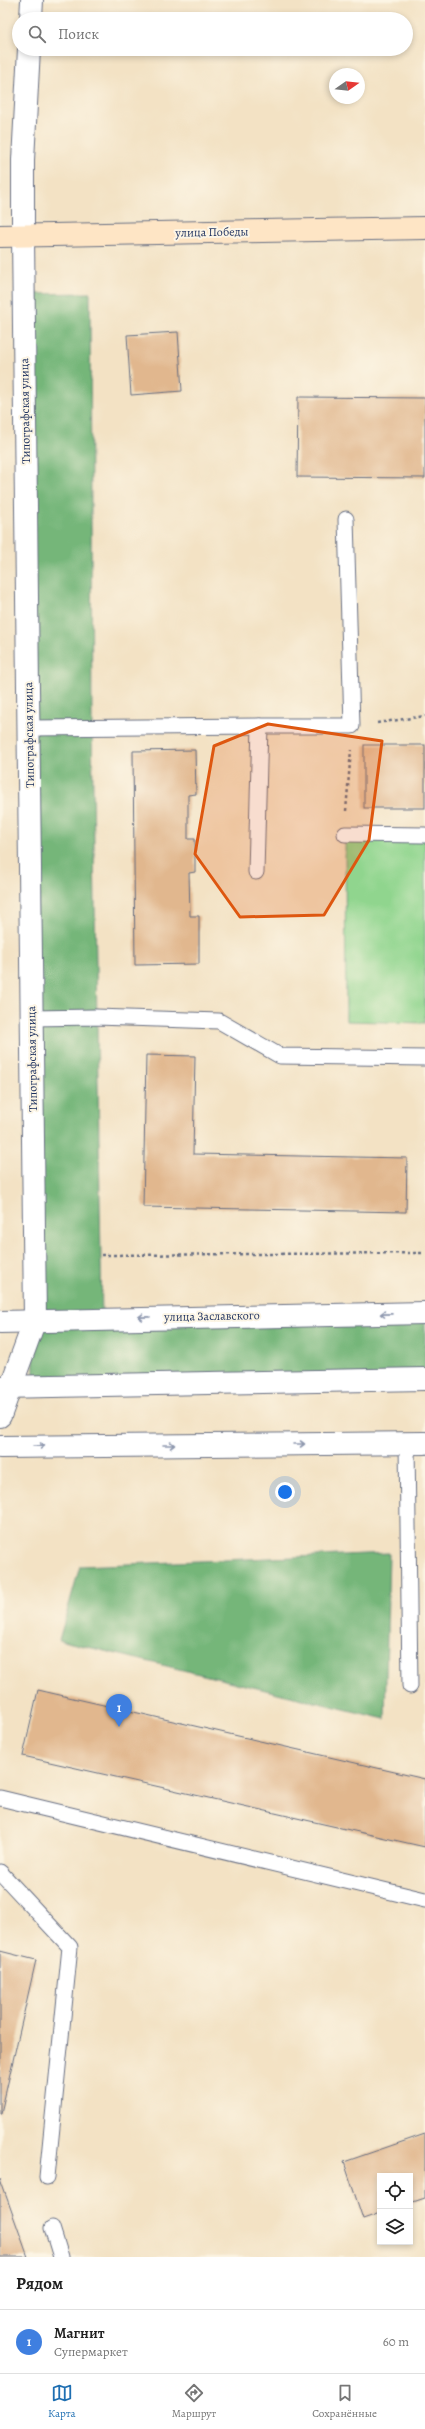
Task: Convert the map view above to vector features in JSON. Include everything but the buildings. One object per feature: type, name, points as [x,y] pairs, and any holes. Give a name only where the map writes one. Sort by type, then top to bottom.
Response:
[{"type":"main road","name":"улица Победы","points":[[0,236],[425,228]]},
{"type":"street","points":[[31,12],[32,0]]},
{"type":"street","name":"Типографская улица","points":[[0,1416],[5,1387],[34,1320],[23,236],[23,160],[29,56]]},
{"type":"street","name":"улица Заславского","points":[[0,1322],[34,1320],[425,1313]]},
{"type":"street","points":[[5,1387],[425,1379]]},
{"type":"street","points":[[0,1447],[416,1443]]},
{"type":"lane","points":[[29,728],[352,726],[346,519]]},
{"type":"lane","points":[[256,872],[260,726]]},
{"type":"lane","points":[[345,834],[425,834]]},
{"type":"lane","points":[[32,1018],[96,1017],[219,1021],[280,1056],[425,1058]]},
{"type":"lane","points":[[410,1686],[416,1443]]},
{"type":"lane","points":[[0,1798],[425,1900]]},
{"type":"lane","points":[[0,1872],[70,1947],[47,2178]]},
{"type":"lane","points":[[52,2228],[61,2257]]},
{"type":"path","points":[[345,834],[352,726],[425,716]]},
{"type":"path","points":[[101,1254],[425,1253]]},
{"type":"highlighted area","points":[[268,724],[382,741],[369,840],[324,915],[240,917],[195,854],[214,746]]},
{"type":"green space","points":[[90,293],[92,727],[102,1318],[425,1313],[425,1379],[34,1386],[23,294]]},
{"type":"green space","points":[[345,834],[425,835],[425,1023],[346,1021]]},
{"type":"green space","points":[[389,1553],[385,1719],[59,1640],[80,1566]]},
{"type":"place","name":"Магнит","points":[[119,1727]]}]
